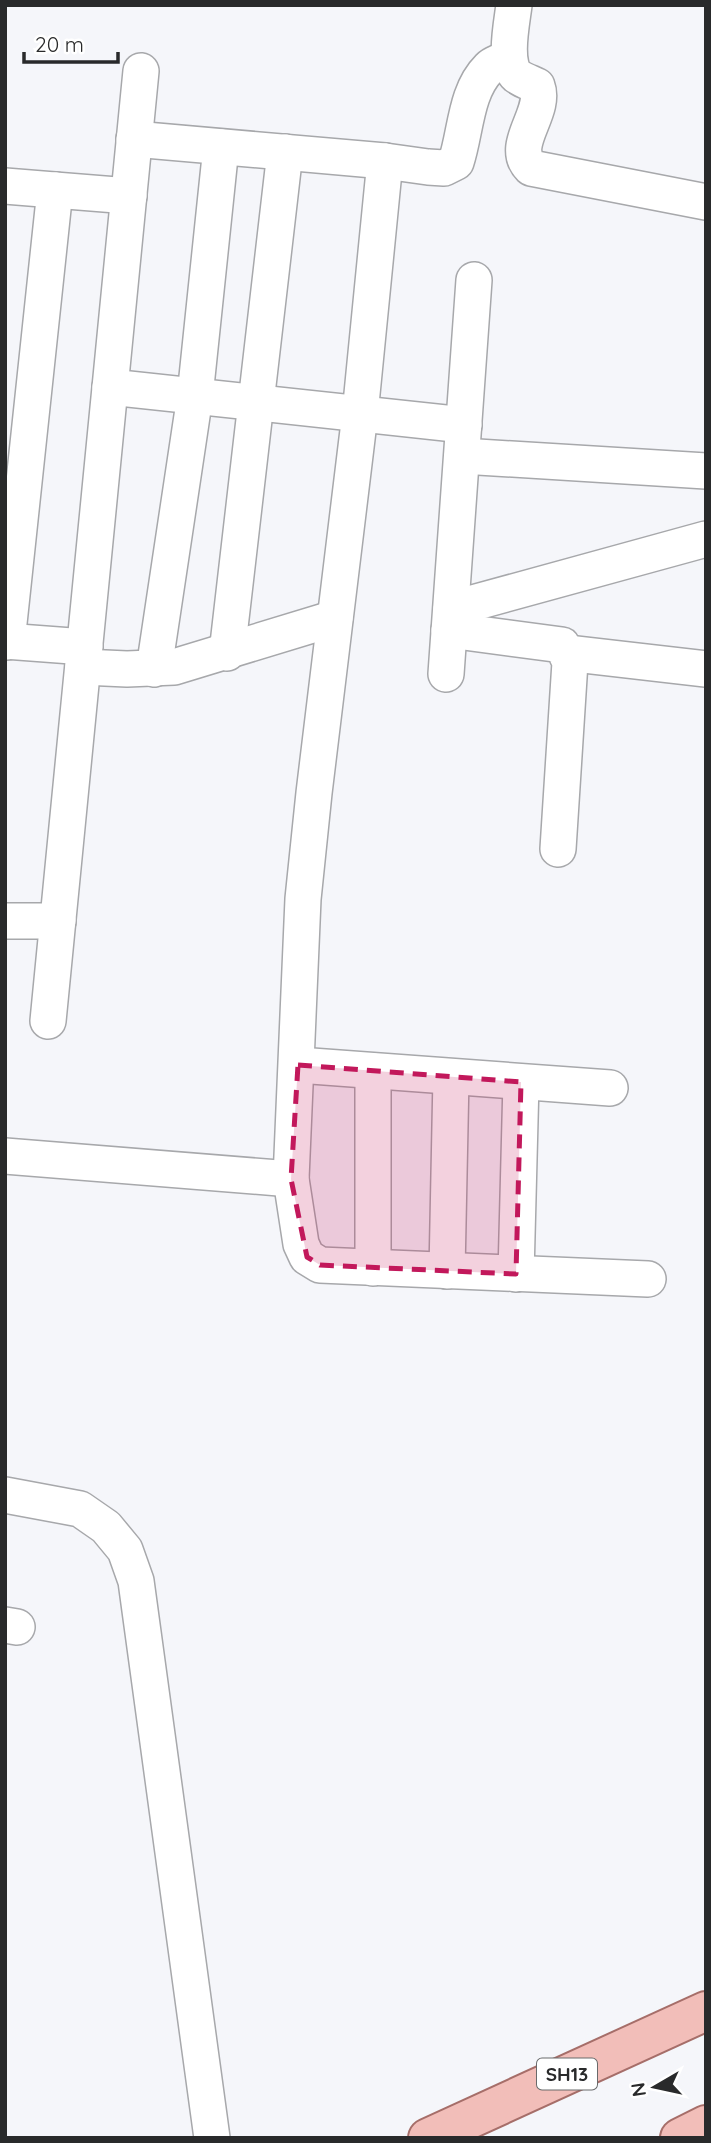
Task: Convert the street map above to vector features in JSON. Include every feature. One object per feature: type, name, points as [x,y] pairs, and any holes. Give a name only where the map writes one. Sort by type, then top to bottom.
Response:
[{"type":"main road","name":"SH13","points":[[428,2138],[706,2011]]},
{"type":"main road","points":[[680,2138],[706,2125]]},
{"type":"street","points":[[514,5],[509,59],[516,75],[537,86],[540,96],[523,149],[524,161],[531,168],[706,202]]},
{"type":"street","points":[[134,139],[444,168],[456,162],[471,98],[479,81],[490,66],[509,59]]},
{"type":"street","points":[[48,1021],[141,71]]},
{"type":"street","points":[[154,669],[195,396],[221,147]]},
{"type":"street","points":[[227,653],[285,152]]},
{"type":"street","points":[[386,161],[360,414],[303,899],[291,1180],[301,1244],[307,1258],[320,1265],[648,1279]]},
{"type":"street","points":[[5,186],[128,196]]},
{"type":"street","points":[[55,190],[6,641],[154,669],[185,665],[335,618]]},
{"type":"street","points":[[446,674],[474,280]]},
{"type":"street","points":[[110,387],[360,414],[463,441],[706,471]]},
{"type":"street","points":[[450,619],[706,539]]},
{"type":"street","points":[[450,619],[562,645],[567,653],[570,662],[558,849]]},
{"type":"street","points":[[567,653],[706,669]]},
{"type":"street","points":[[5,921],[58,921]]},
{"type":"street","points":[[298,1065],[610,1088]]},
{"type":"street","points":[[373,1071],[373,1268]]},
{"type":"street","points":[[447,1271],[451,1077]]},
{"type":"street","points":[[516,1274],[521,1082]]},
{"type":"street","points":[[5,1156],[291,1180]]},
{"type":"street","points":[[5,1495],[80,1509],[106,1527],[125,1550],[136,1580],[212,2138]]},
{"type":"highlighted area","points":[[298,1065],[521,1082],[516,1274],[320,1265],[307,1257],[291,1179]]}]
